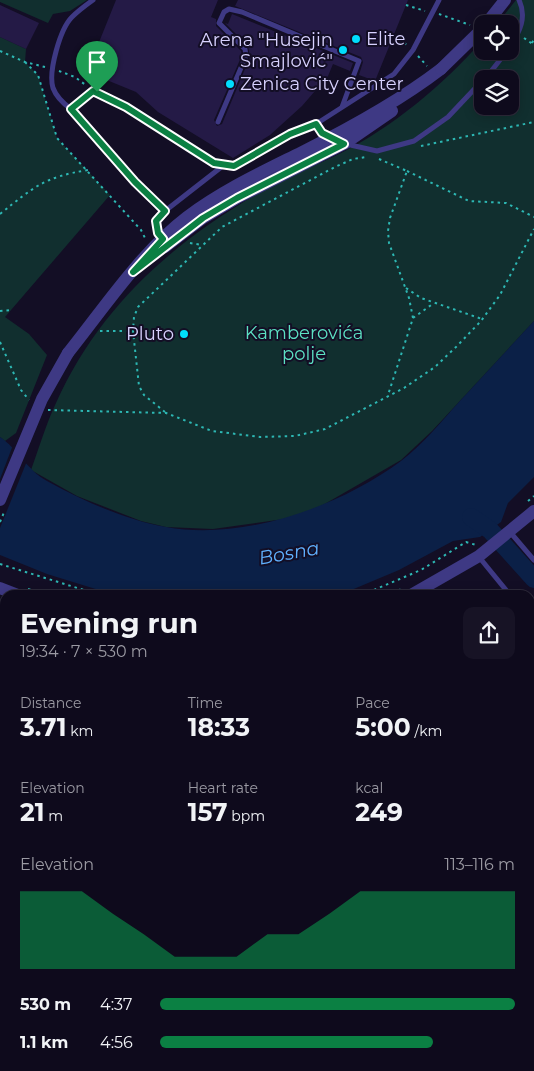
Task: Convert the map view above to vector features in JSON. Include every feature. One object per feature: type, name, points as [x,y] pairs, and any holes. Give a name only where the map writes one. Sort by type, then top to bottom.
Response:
[{"type":"street","points":[[493,15],[505,0]]},
{"type":"street","points":[[165,242],[237,198],[344,144],[402,104],[474,37]]},
{"type":"street","points":[[0,500],[42,399],[68,353],[133,272],[165,242],[185,218],[220,194],[331,136],[418,87],[441,69]]},
{"type":"street","points":[[418,590],[510,532],[534,511]]},
{"type":"lane","points":[[93,0],[71,18],[64,29],[58,44],[53,69],[53,88],[63,103],[71,109],[135,182],[165,211]]},
{"type":"lane","points":[[71,109],[93,91],[126,107],[214,163],[234,166],[290,134],[316,124],[394,74],[413,50],[439,0]]},
{"type":"lane","points":[[519,0],[522,8],[521,28],[519,31]]},
{"type":"lane","points":[[218,122],[246,56],[244,49],[219,23],[224,12],[229,9],[242,12],[358,61],[360,65],[342,107]]},
{"type":"lane","points":[[492,70],[499,60]]},
{"type":"lane","points":[[316,124],[322,133],[344,144],[376,151],[414,141],[453,113],[474,91]]},
{"type":"lane","points":[[165,242],[158,233],[156,221],[165,211],[224,164]]},
{"type":"lane","points":[[510,532],[534,560]]},
{"type":"lane","points":[[480,551],[507,590]]},
{"type":"path","points":[[448,16],[474,26]]},
{"type":"path","points":[[532,43],[534,38]]},
{"type":"path","points":[[0,51],[25,62],[75,77],[93,91]]},
{"type":"path","points":[[25,62],[38,75],[58,138],[141,230],[147,243]]},
{"type":"path","points":[[413,147],[534,122]]},
{"type":"path","points":[[534,217],[506,202],[469,201],[372,156],[353,159],[222,226],[143,300],[134,317],[133,331],[140,386],[144,395],[167,413],[212,431],[234,436],[260,438],[295,436],[325,430],[388,396],[435,367],[482,319],[500,295],[534,229]]},
{"type":"path","points":[[0,214],[25,193],[52,177],[88,170]]},
{"type":"path","points":[[388,396],[413,318],[405,288],[389,243],[388,231],[390,218],[407,171]]},
{"type":"path","points":[[183,239],[195,246],[202,245]]},
{"type":"path","points":[[405,288],[421,298],[482,319]]},
{"type":"path","points":[[413,318],[434,302]]},
{"type":"path","points":[[0,311],[11,310]]},
{"type":"path","points":[[95,331],[133,331]]},
{"type":"path","points":[[0,342],[21,390],[27,399],[33,403]]},
{"type":"path","points":[[47,410],[167,413]]},
{"type":"path","points":[[374,590],[421,570],[466,542],[480,551]]},
{"type":"path","points":[[0,564],[84,590]]},
{"type":"green space","points":[[0,0],[87,0],[70,11],[53,14],[48,23],[0,2]]},
{"type":"green space","name":"Kamberovića polje","points":[[516,0],[534,0],[534,321],[432,431],[401,460],[316,509],[284,519],[213,529],[166,527],[141,521],[77,496],[31,470],[52,411],[74,368],[95,335],[145,277],[173,251],[236,207],[279,182],[332,157],[380,131],[417,103],[474,50],[474,60],[519,60],[519,15],[504,15]]},
{"type":"green space","points":[[0,37],[26,49],[25,62],[38,75],[57,138],[110,195],[5,317],[29,334],[47,355],[16,433],[5,441],[0,437]]},
{"type":"water","name":"Bosna","points":[[534,321],[534,477],[508,503],[501,522],[480,537],[453,541],[399,570],[351,590],[99,590],[47,574],[0,555],[0,437],[34,471],[47,481],[75,496],[120,515],[166,527],[196,530],[226,529],[258,524],[289,516],[320,506],[349,493],[401,461],[432,433]]},
{"type":"pier","points":[[13,445],[27,461],[0,528],[0,479]]},
{"type":"building","name":"Zenica City Center","points":[[116,0],[218,0],[211,17],[216,19],[216,26],[241,51],[242,55],[214,120],[217,126],[222,124],[250,57],[248,46],[225,23],[228,24],[232,14],[353,63],[350,71],[333,64],[328,76],[302,106],[270,135],[233,158],[158,112],[136,92],[87,72]]},
{"type":"building","name":"Arena \"Husejin Smajlović\"","points":[[238,0],[408,0],[375,81],[359,75],[363,62],[361,57],[235,6]]},
{"type":"building","points":[[0,5],[39,23],[26,49],[0,37]]},
{"type":"waterway","points":[[471,517],[490,530],[534,579]]},
{"type":"place","name":"Elite","points":[[356,39]]},
{"type":"place","name":"Arena \"Husejin Smajlović\"","points":[[343,50]]},
{"type":"place","name":"Zenica City Center","points":[[230,84]]},
{"type":"place","name":"Pluto","points":[[184,334]]},
{"type":"route","points":[[93,91],[97,92],[126,107],[179,143],[214,163],[234,166],[290,134],[316,124],[322,133],[344,144],[237,198],[203,218],[133,272],[163,239],[158,233],[156,221],[165,211],[135,182],[71,109],[93,91]]}]
